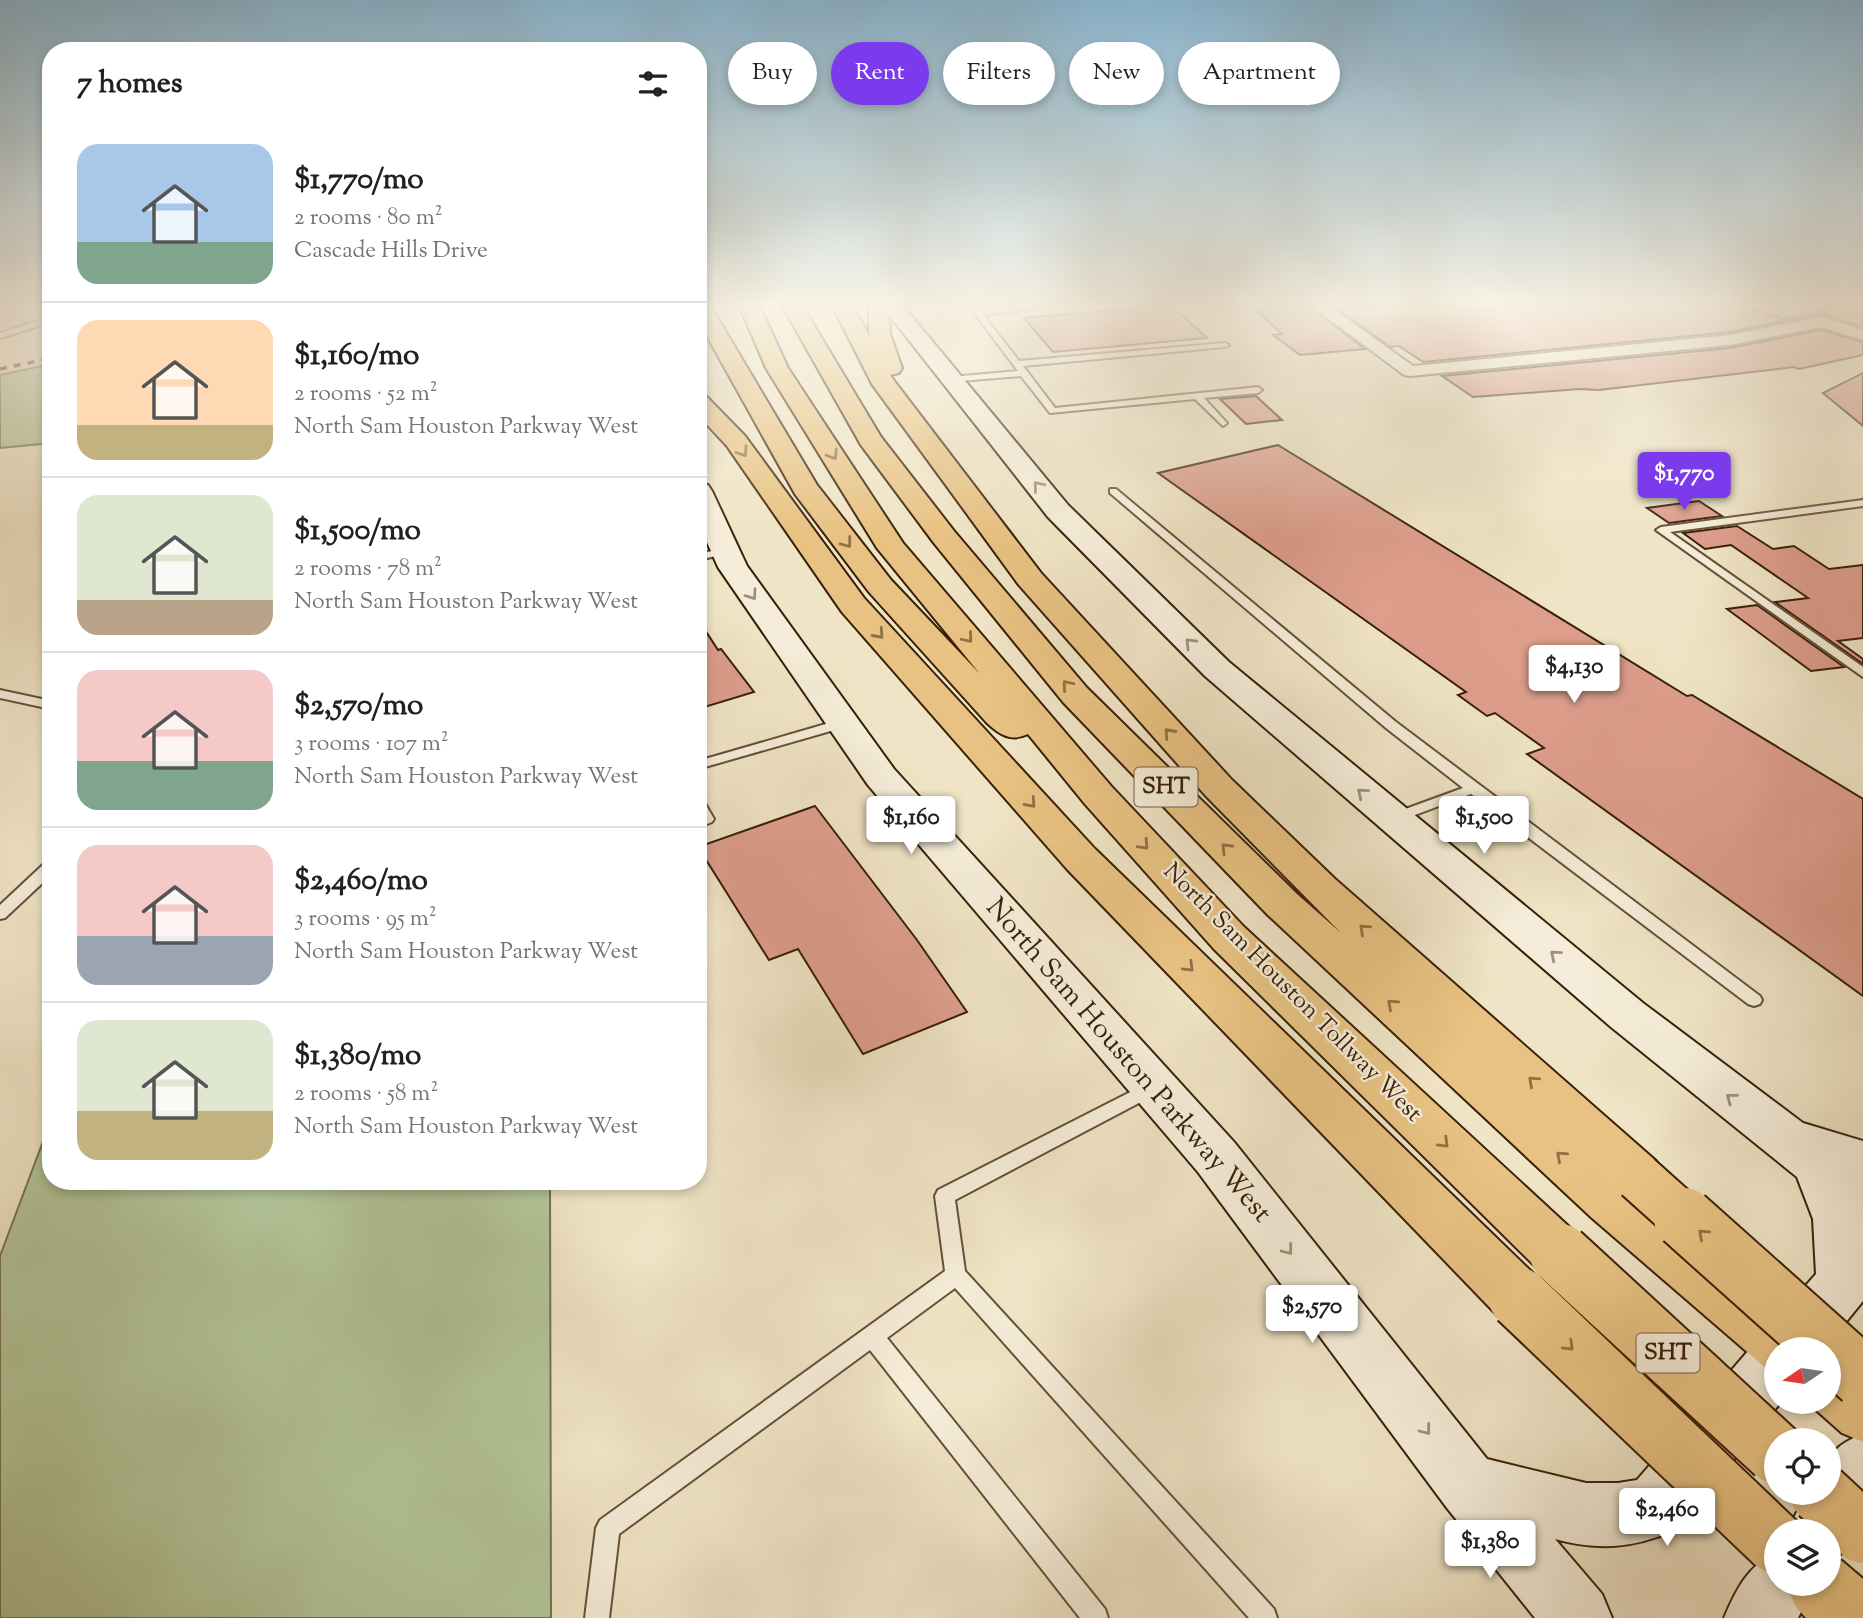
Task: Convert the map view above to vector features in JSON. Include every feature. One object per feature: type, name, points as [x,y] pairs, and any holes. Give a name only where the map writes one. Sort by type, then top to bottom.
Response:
[{"type":"highway","points":[[743,383],[805,488],[880,586],[999,716],[1098,795]]},
{"type":"highway","name":"North Sam Houston Tollway West","points":[[786,383],[892,548],[1098,795],[1229,938],[1560,1254],[1764,1442]]},
{"type":"highway","name":"SHT","points":[[837,383],[870,440],[944,537],[1075,695],[1282,904],[1625,1189],[1776,1337]]},
{"type":"highway","points":[[883,383],[1030,579],[1219,788],[1625,1189],[1863,1378]]},
{"type":"highway","points":[[896,383],[1130,689]]},
{"type":"highway","points":[[707,411],[736,442],[853,605],[1081,859],[1519,1298],[1764,1532]]},
{"type":"highway","points":[[1841,1394],[1863,1412]]},
{"type":"highway","points":[[1833,1505],[1863,1533]]},
{"type":"highway","points":[[1832,1596],[1855,1618]]},
{"type":"main road","points":[[953,383],[1058,510],[1217,670],[1627,1015],[1820,1155],[1863,1199]]},
{"type":"main road","name":"North Sam Houston Parkway West","points":[[707,532],[712,554],[733,568],[881,776],[1216,1157],[1469,1486],[1578,1618]]},
{"type":"main road","points":[[1798,1337],[1844,1282],[1840,1219],[1820,1155]]},
{"type":"main road","points":[[1469,1486],[1586,1515],[1618,1515],[1654,1508],[1764,1377]]},
{"type":"main road","points":[[1826,1519],[1863,1465]]},
{"type":"main road","points":[[1758,1618],[1774,1596]]},
{"type":"lane","points":[[1031,383],[1053,411],[1258,390]]},
{"type":"lane","points":[[1198,397],[1223,423]]},
{"type":"lane","points":[[1113,491],[1391,725],[1754,1000]]},
{"type":"lane","points":[[1863,503],[1661,530],[1863,673]]},
{"type":"lane","points":[[0,694],[42,703]]},
{"type":"lane","points":[[707,762],[843,723]]},
{"type":"lane","points":[[1392,819],[1473,789]]},
{"type":"lane","points":[[0,914],[42,874]]},
{"type":"lane","points":[[1154,1086],[945,1196],[956,1275],[1265,1618]]},
{"type":"lane","points":[[597,1618],[608,1528],[956,1275]]},
{"type":"lane","points":[[872,1336],[1096,1618]]},
{"type":"green space","points":[[0,383],[42,383],[42,444],[0,448]]},
{"type":"green space","points":[[42,1144],[42,1190],[550,1190],[551,1618],[0,1618],[0,1256]]},
{"type":"building","points":[[1452,383],[1663,383],[1599,390],[1579,389],[1473,397]]},
{"type":"building","points":[[1844,383],[1863,383],[1863,426],[1823,393]]},
{"type":"building","points":[[1256,396],[1282,420],[1246,424],[1220,399]]},
{"type":"building","points":[[1278,445],[1687,696],[1692,695],[1863,799],[1863,996],[1527,754],[1544,748],[1495,713],[1487,716],[1458,695],[1466,692],[1158,473]]},
{"type":"building","points":[[1699,501],[1722,516],[1669,523],[1647,508]]},
{"type":"building","points":[[1737,526],[1773,549],[1794,546],[1829,569],[1863,565],[1863,638],[1838,641],[1863,659],[1863,664],[1775,602],[1808,598],[1731,545],[1705,549],[1683,533]]},
{"type":"building","points":[[1757,605],[1844,667],[1811,671],[1727,609]]},
{"type":"building","points":[[707,633],[718,650],[721,649],[754,692],[707,706]]},
{"type":"building","points":[[815,806],[917,940],[967,1012],[863,1054],[798,949],[769,960],[707,861],[707,844]]}]
